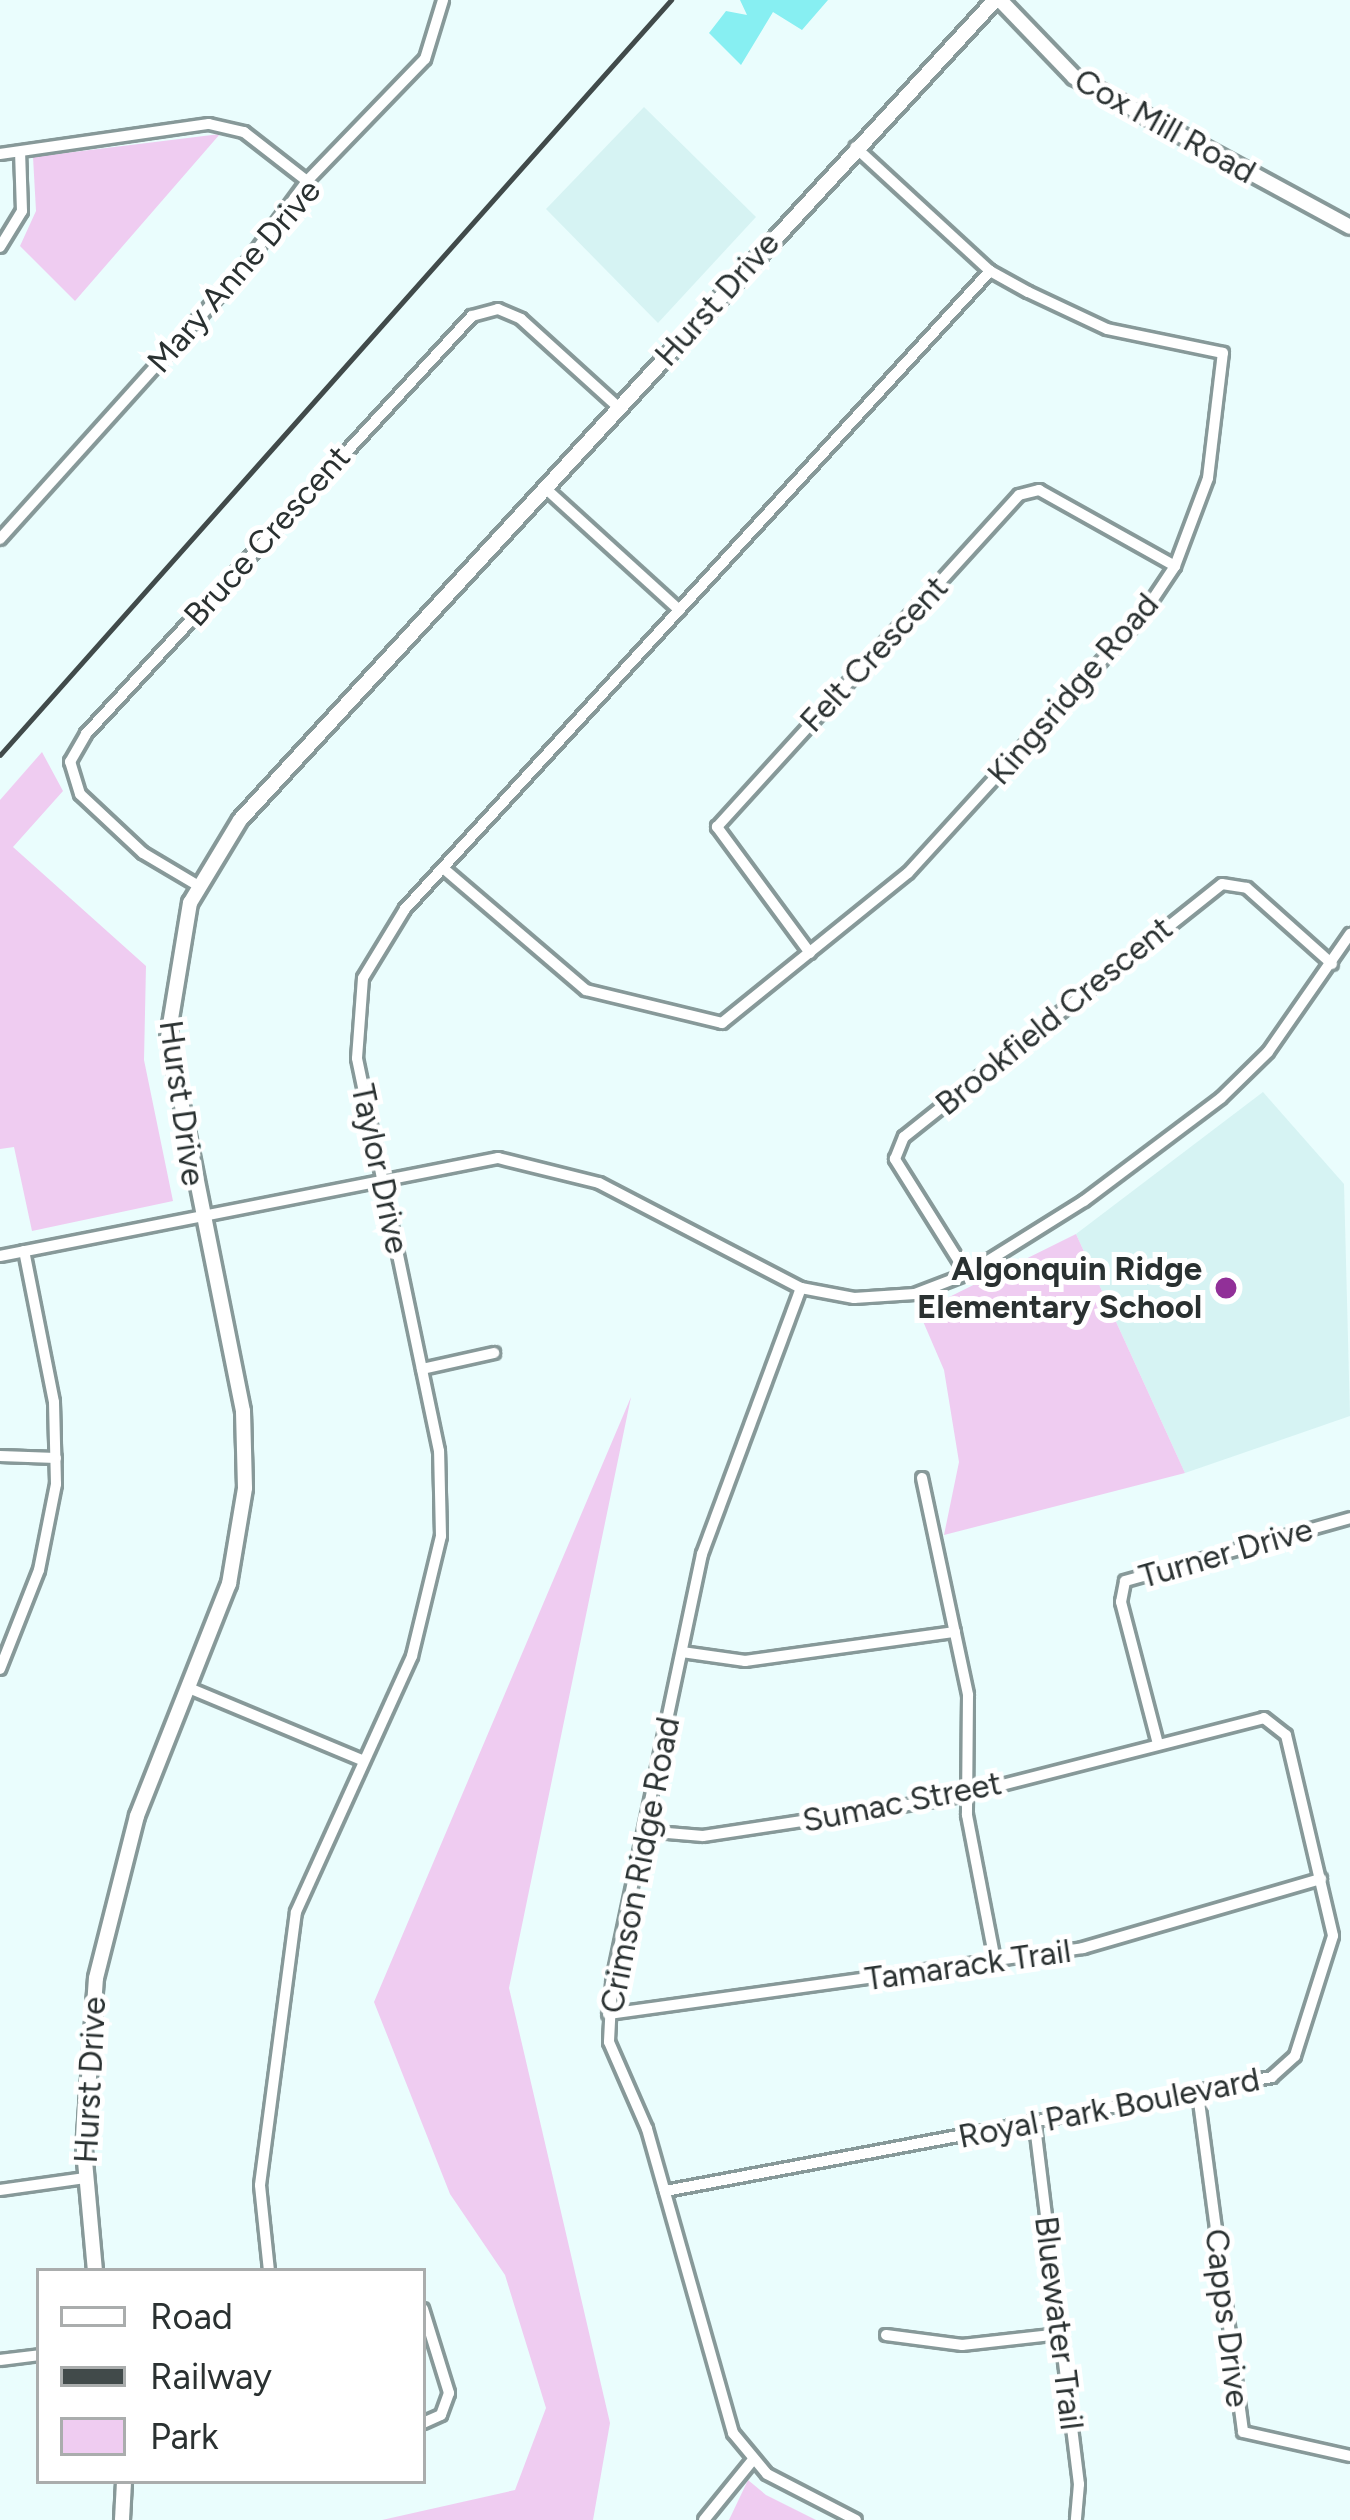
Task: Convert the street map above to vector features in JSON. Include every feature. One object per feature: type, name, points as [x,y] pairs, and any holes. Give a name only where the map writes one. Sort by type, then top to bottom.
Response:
[{"type":"street","name":"Mary Anne Drive","points":[[0,538],[238,274],[307,181],[326,171],[424,59],[443,0]]},
{"type":"street","name":"Hurst Drive","points":[[95,2268],[85,2178],[89,2025],[108,1917],[236,1558],[246,1462],[198,1213],[168,1023],[172,969],[197,885],[240,820],[855,147],[997,0]]},
{"type":"street","name":"Cox Mill Road","points":[[997,0],[1074,77],[1350,227]]},
{"type":"street","points":[[0,154],[209,124],[244,131],[307,181]]},
{"type":"street","name":"Kingsridge Road","points":[[443,868],[565,979],[704,1026],[722,1023],[908,873],[1138,620],[1175,566],[1203,498],[1228,360],[1213,347],[1088,322],[990,271],[855,147]]},
{"type":"street","points":[[0,247],[22,211],[20,152]]},
{"type":"street","name":"Taylor Drive","points":[[269,2268],[260,2185],[290,1937],[362,1760],[412,1656],[439,1558],[440,1467],[357,1058],[358,999],[382,939],[443,868],[990,271]]},
{"type":"street","name":"Bruce Crescent","points":[[197,885],[143,853],[80,794],[70,762],[78,743],[472,316],[498,309],[521,319],[618,407]]},
{"type":"street","points":[[544,487],[679,610]]},
{"type":"street","name":"Felt Crescent","points":[[809,953],[717,827],[1019,495],[1039,490],[1175,566]]},
{"type":"street","name":"Brookfield Crescent","points":[[967,1274],[895,1159],[904,1137],[1222,884],[1247,888],[1332,964]]},
{"type":"street","points":[[0,1256],[468,1157],[546,1165],[801,1288],[882,1298],[967,1274],[1112,1183],[1234,1087],[1332,964],[1350,934]]},
{"type":"street","points":[[0,1669],[45,1547],[56,1458],[24,1252]]},
{"type":"street","name":"Crimson Ridge Road","points":[[752,2461],[720,2398],[665,2192],[613,2060],[608,2014],[709,1530],[801,1288]]},
{"type":"street","points":[[422,1369],[494,1353]]},
{"type":"street","points":[[0,1456],[56,1458]]},
{"type":"street","points":[[922,1478],[971,1712],[968,1793],[995,1961]]},
{"type":"street","name":"Turner Drive","points":[[1158,1744],[1121,1602],[1125,1581],[1350,1518]]},
{"type":"street","points":[[682,1652],[745,1661],[955,1632]]},
{"type":"street","points":[[189,1688],[362,1760]]},
{"type":"street","name":"Royal Park Boulevard","points":[[665,2192],[759,2167],[1035,2126],[1198,2094],[1289,2066],[1328,1967],[1322,1880],[1281,1727],[1254,1719],[1158,1744]]},
{"type":"street","name":"Sumac Street","points":[[644,1831],[703,1836],[968,1793],[1158,1744]]},
{"type":"street","name":"Tamarack Trail","points":[[608,2014],[1098,1945],[1322,1880]]},
{"type":"street","name":"Capps Drive","points":[[1198,2094],[1243,2432],[1350,2456]]},
{"type":"street","name":"Bluewater Trail","points":[[1035,2126],[1076,2520]]},
{"type":"street","points":[[0,2190],[85,2178]]},
{"type":"street","points":[[426,2318],[448,2392],[441,2415],[426,2422]]},
{"type":"street","points":[[886,2335],[962,2345],[1060,2334]]},
{"type":"street","points":[[0,2360],[36,2355]]},
{"type":"street","points":[[704,2520],[752,2461],[856,2520]]},
{"type":"street","points":[[122,2520],[124,2484]]},
{"type":"shaded area","points":[[644,107],[756,217],[658,323],[546,209]]},
{"type":"shaded area","name":"Algonquin Ridge Elementary School","points":[[1263,1092],[1344,1184],[1350,1416],[1185,1473],[1076,1234]]},
{"type":"green space","points":[[220,134],[75,301],[20,246],[36,211],[33,157]]},
{"type":"green space","points":[[42,752],[63,791],[13,847],[146,966],[144,1060],[173,1201],[32,1231],[14,1147],[0,1149],[0,800]]},
{"type":"green space","points":[[1076,1234],[1185,1473],[944,1535],[959,1462],[944,1370],[919,1312]]},
{"type":"green space","points":[[631,1397],[509,1988],[610,2423],[593,2520],[382,2520],[515,2490],[546,2408],[505,2275],[450,2194],[374,2002]]},
{"type":"green space","points":[[748,2480],[766,2495],[816,2520],[729,2520]]},
{"type":"water","points":[[740,0],[828,0],[802,30],[773,12],[741,65],[709,33],[726,11],[747,15]]},
{"type":"railway","points":[[0,755],[671,0]]},
{"type":"place","name":"Algonquin Ridge Elementary School","points":[[1226,1288]]}]
